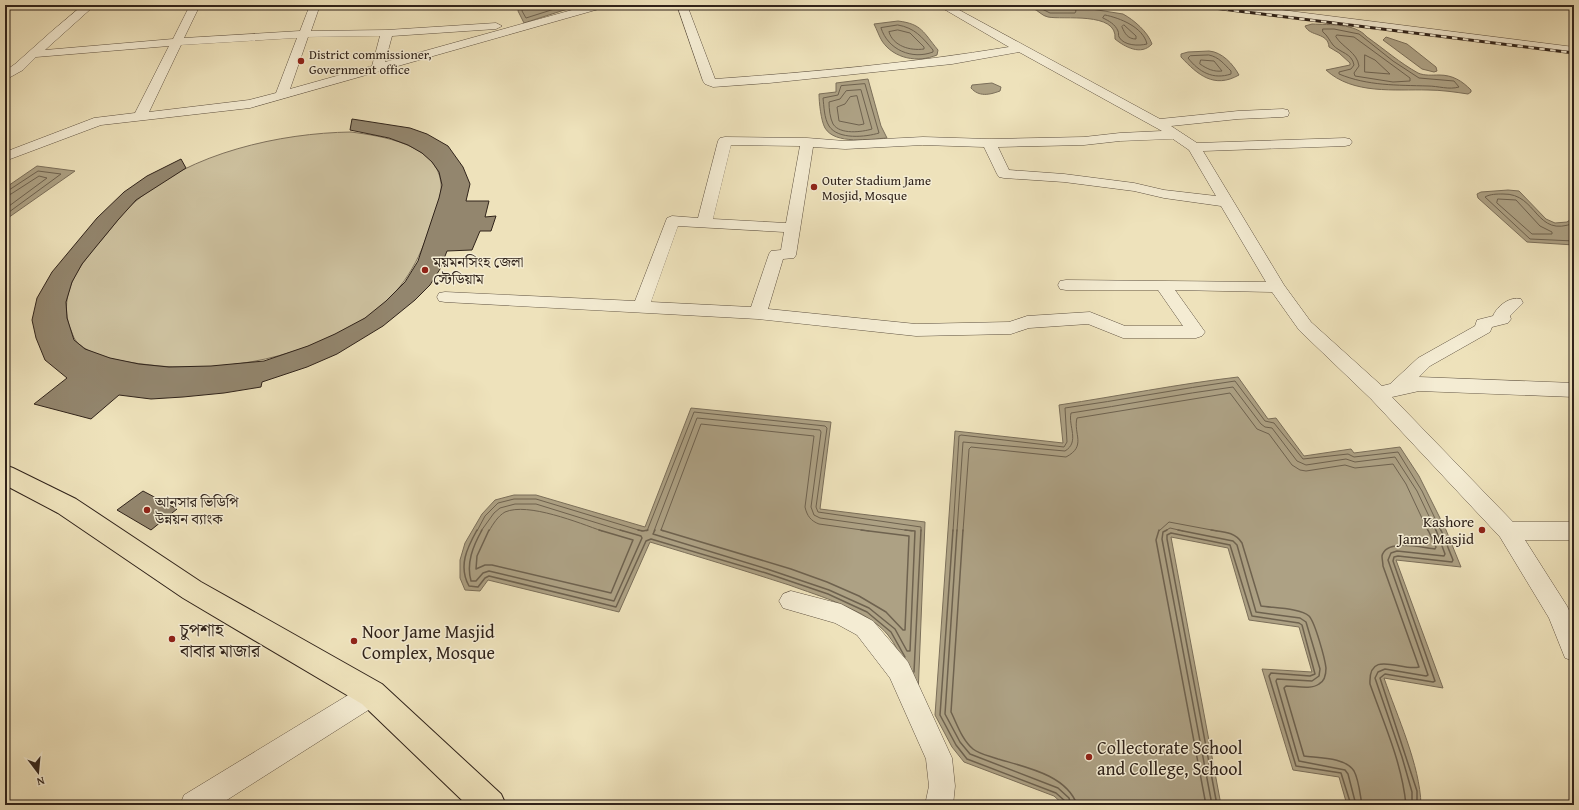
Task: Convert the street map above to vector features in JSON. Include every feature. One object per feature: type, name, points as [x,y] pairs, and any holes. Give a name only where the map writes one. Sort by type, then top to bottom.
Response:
[{"type":"highway","points":[[5,474],[67,506],[192,590],[372,694],[490,805]]},
{"type":"street","points":[[5,76],[19,67],[89,5]]},
{"type":"street","points":[[140,116],[195,5]]},
{"type":"street","points":[[281,96],[315,5]]},
{"type":"street","points":[[5,157],[99,121],[250,104],[602,5]]},
{"type":"street","points":[[682,5],[709,82],[713,83],[952,60],[1021,48]]},
{"type":"street","points":[[942,5],[1158,123],[1194,146],[1277,288],[1305,326],[1378,394],[1508,531],[1559,613],[1574,650]]},
{"type":"street","points":[[1216,5],[1574,50]]},
{"type":"street","points":[[33,54],[177,42],[304,34],[386,33],[496,26]]},
{"type":"street","points":[[377,68],[386,33]]},
{"type":"street","points":[[1158,123],[1238,115],[1283,113]]},
{"type":"street","points":[[704,223],[725,141],[806,142],[845,145],[923,141],[989,143],[1084,141],[1120,137],[1176,135]]},
{"type":"street","points":[[758,313],[777,254],[788,255],[806,142]]},
{"type":"street","points":[[1194,146],[1345,142]]},
{"type":"street","points":[[989,143],[1004,174],[1064,178],[1134,187],[1164,194],[1227,202]]},
{"type":"street","points":[[641,307],[672,221],[792,228]]},
{"type":"street","points":[[1066,285],[1163,284],[1277,288]]},
{"type":"street","points":[[445,298],[758,313],[916,330],[1011,328],[1027,322],[1090,318],[1123,332],[1196,332],[1163,284]]},
{"type":"street","points":[[1396,390],[1424,362],[1484,328],[1483,324],[1502,318],[1501,315],[1515,303]]},
{"type":"street","points":[[1378,394],[1419,384],[1574,390]]},
{"type":"street","points":[[1508,531],[1574,531]]},
{"type":"street","points":[[791,601],[841,614],[864,628],[899,670],[939,758],[942,786],[939,805]]},
{"type":"street","points":[[194,805],[372,694]]},
{"type":"shaded area","points":[[351,132],[392,140],[406,144],[419,151],[429,159],[437,170],[441,183],[441,194],[437,207],[424,244],[412,269],[396,291],[376,311],[341,332],[291,352],[239,364],[212,367],[159,366],[115,360],[93,352],[83,347],[76,341],[68,321],[67,299],[77,272],[127,209],[158,184],[182,170],[209,158],[237,149],[295,136]]},
{"type":"water","points":[[519,5],[580,5],[524,23],[518,11]]},
{"type":"water","points":[[1018,5],[1066,5],[1123,14],[1140,27],[1152,44],[1148,48],[1138,50],[1133,49],[1123,45],[1115,39],[1114,30],[1108,24],[1088,19],[1048,17],[1032,8]]},
{"type":"water","points":[[898,21],[912,24],[921,30],[938,50],[937,55],[922,59],[907,58],[893,52],[887,47],[882,41],[874,24]]},
{"type":"water","points":[[1312,24],[1334,25],[1356,29],[1418,73],[1453,77],[1464,84],[1471,90],[1471,92],[1468,94],[1438,90],[1388,90],[1349,84],[1326,70],[1350,65],[1350,63],[1339,53],[1329,47],[1326,39],[1311,32],[1305,26]]},
{"type":"water","points":[[1386,37],[1407,44],[1436,67],[1437,71],[1434,72],[1422,69],[1383,40]]},
{"type":"water","points":[[1209,51],[1227,59],[1239,75],[1222,81],[1207,78],[1200,74],[1181,57],[1181,54],[1188,52]]},
{"type":"water","points":[[868,79],[881,126],[887,138],[853,140],[837,137],[830,133],[825,128],[822,121],[819,94],[836,92],[836,83]]},
{"type":"water","points":[[992,83],[1001,87],[1000,91],[981,94],[977,93],[971,88],[972,85]]},
{"type":"water","points":[[37,166],[75,171],[5,220],[5,188]]},
{"type":"water","points":[[1508,190],[1519,191],[1546,219],[1555,223],[1567,222],[1574,217],[1574,245],[1527,242],[1478,198],[1477,194],[1481,192]]},
{"type":"water","points":[[1238,377],[1268,419],[1276,418],[1304,456],[1351,449],[1354,453],[1400,447],[1419,476],[1446,530],[1461,567],[1396,560],[1443,688],[1384,678],[1417,774],[1421,805],[1347,805],[1339,777],[1293,770],[1262,669],[1312,672],[1299,627],[1249,620],[1228,548],[1171,537],[1221,805],[1064,805],[1054,796],[964,762],[952,747],[935,715],[955,431],[1063,443],[1059,405]]},
{"type":"water","points":[[691,408],[831,422],[820,509],[925,522],[918,695],[901,657],[888,635],[879,626],[856,611],[789,585],[650,542],[619,612],[488,580],[480,591],[465,590],[460,578],[460,560],[465,543],[482,514],[495,500],[514,495],[536,495],[645,527]]},
{"type":"building","name":"ময়মনসিংহ জেলা স্টেডিয়াম","points":[[352,119],[410,128],[427,134],[448,146],[463,167],[470,184],[466,201],[489,201],[485,217],[496,216],[491,231],[480,231],[472,250],[447,251],[440,269],[430,285],[415,300],[383,326],[337,354],[307,367],[262,382],[261,387],[224,393],[151,399],[119,395],[91,419],[34,404],[67,378],[45,360],[36,338],[32,320],[37,298],[52,272],[97,218],[124,192],[147,176],[181,159],[186,168],[136,200],[82,264],[72,282],[66,302],[67,318],[74,340],[85,349],[110,358],[139,364],[169,367],[211,366],[264,361],[308,346],[335,334],[365,318],[386,301],[405,282],[418,261],[442,185],[439,172],[432,162],[422,153],[408,145],[389,138],[350,130]]},
{"type":"building","name":"আনসার ভিডিপি উন্নয়ন ব্যাংক","points":[[143,491],[177,509],[151,530],[117,510]]},
{"type":"railway","points":[[1190,5],[1574,53]]},
{"type":"place","name":"District commissioner, Government office","points":[[301,61]]},
{"type":"place","name":"Outer Stadium Jame Mosjid, Mosque","points":[[814,187]]},
{"type":"place","name":"ময়মনসিংহ জেলা স্টেডিয়াম","points":[[425,270]]},
{"type":"place","name":"আনসার ভিডিপি উন্নয়ন ব্যাংক","points":[[147,510]]},
{"type":"place","name":"Kashore Jame Masjid","points":[[1482,530]]},
{"type":"place","name":"চুপশাহ বাবার মাজার","points":[[172,639]]},
{"type":"place","name":"Noor Jame Masjid Complex, Mosque","points":[[354,641]]},
{"type":"place","name":"Collectorate School and College, School","points":[[1089,757]]}]
